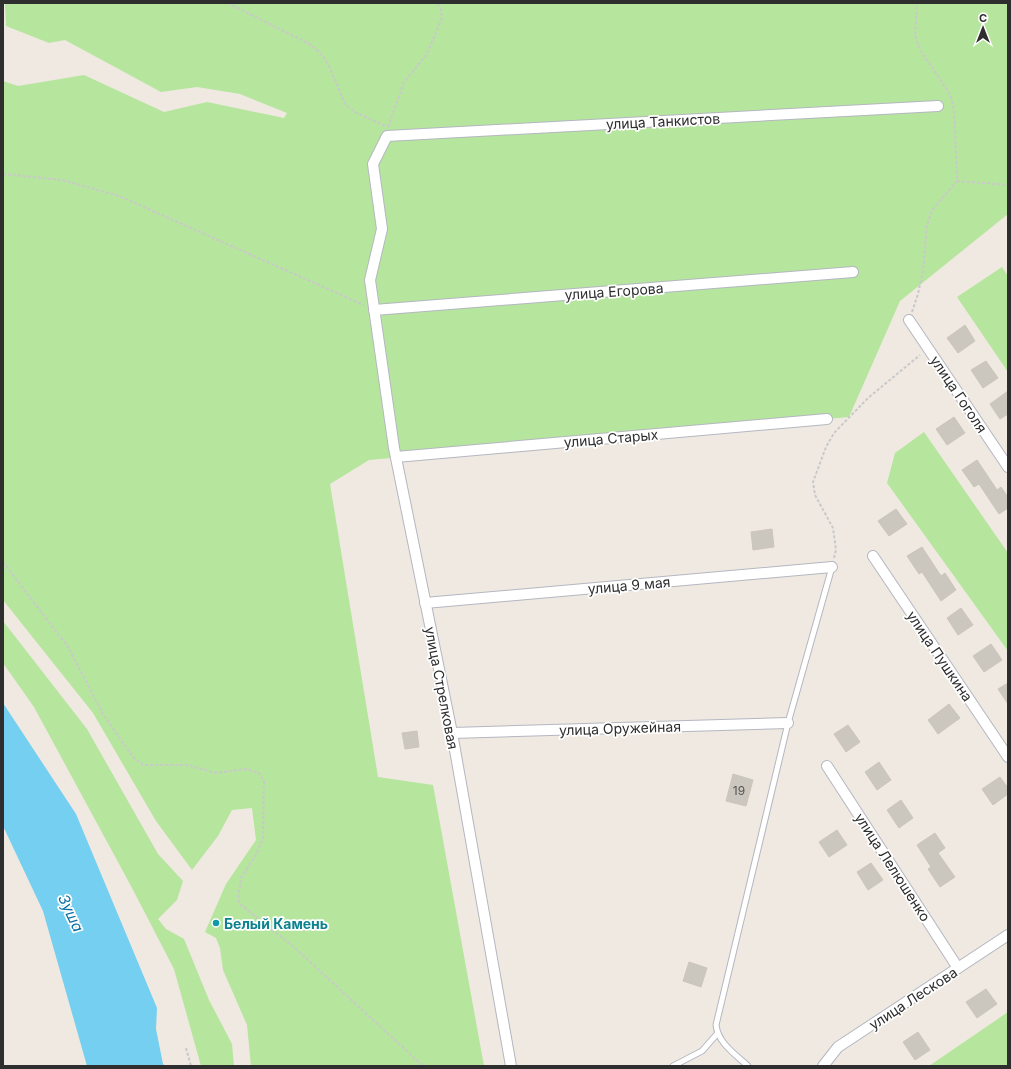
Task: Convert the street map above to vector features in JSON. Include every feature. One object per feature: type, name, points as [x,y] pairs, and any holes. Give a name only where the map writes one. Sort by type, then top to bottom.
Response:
[{"type":"street","name":"улица Танкистов","points":[[387,132],[938,106]]},
{"type":"street","name":"улица Стрелковая","points":[[387,132],[373,164],[382,229],[370,280],[396,457],[452,733],[511,1066]]},
{"type":"street","name":"улица Егорова","points":[[374,310],[853,272]]},
{"type":"street","name":"улица Гоголя","points":[[909,320],[1008,467]]},
{"type":"street","name":"улица Старых","points":[[396,457],[827,419]]},
{"type":"street","name":"улица Пушкина","points":[[873,556],[1008,757]]},
{"type":"street","name":"улица 9 мая","points":[[425,603],[832,567]]},
{"type":"street","name":"улица Оружейная","points":[[452,733],[788,723]]},
{"type":"street","name":"улица Лелюшенко","points":[[827,766],[958,968]]},
{"type":"street","name":"улица Лескова","points":[[822,1066],[838,1047],[1008,935]]},
{"type":"lane","points":[[748,1066],[720,1040],[717,1034],[716,1025],[788,723],[832,567]]},
{"type":"lane","points":[[673,1066],[702,1052],[717,1034]]},
{"type":"path","points":[[228,3],[311,45],[323,56],[330,68],[345,104],[387,132],[404,82],[426,54],[442,18],[441,10],[437,3]]},
{"type":"path","points":[[909,320],[918,294],[923,270],[927,225],[932,210],[956,181],[954,110],[951,96],[921,51],[915,36],[917,3]]},
{"type":"path","points":[[3,174],[62,180],[119,196],[374,310]]},
{"type":"path","points":[[956,181],[1008,185]]},
{"type":"path","points":[[832,567],[836,550],[833,528],[815,495],[813,482],[826,447],[834,433],[868,398],[928,348]]},
{"type":"path","points":[[3,562],[68,647],[103,714],[132,756],[143,765],[187,765],[216,773],[246,769],[259,773],[264,782],[263,838],[257,853],[240,878],[238,899],[240,905],[295,948],[423,1066]]},
{"type":"path","points":[[186,1048],[191,1066]]},
{"type":"green space","points":[[5,3],[1008,3],[1008,214],[900,301],[849,417],[369,460],[330,484],[378,777],[433,785],[484,1066],[251,1066],[247,1025],[223,970],[220,948],[216,938],[205,932],[226,884],[256,840],[252,808],[232,810],[218,836],[192,870],[156,821],[93,713],[3,600],[3,81],[18,86],[84,75],[164,112],[207,102],[284,118],[287,113],[240,94],[197,87],[161,92],[65,40],[49,43],[6,26]]},
{"type":"green space","points":[[1002,267],[1008,276],[1008,372],[957,297]]},
{"type":"green space","points":[[924,432],[1008,553],[1008,651],[887,483],[895,453]]},
{"type":"green space","points":[[3,621],[87,729],[158,854],[183,881],[177,900],[158,919],[166,929],[184,939],[209,1000],[232,1044],[234,1066],[201,1066],[174,969],[34,707],[3,663]]},
{"type":"green space","points":[[1008,1012],[1008,1066],[929,1066]]},
{"type":"water","name":"Зуша","points":[[3,703],[76,814],[157,1008],[156,1029],[163,1064],[165,1066],[87,1066],[43,911],[3,826]]},
{"type":"building","points":[[965,325],[975,341],[958,353],[947,338]]},
{"type":"building","points":[[986,361],[998,378],[983,388],[971,370]]},
{"type":"building","points":[[1008,391],[1008,414],[1000,419],[990,404]]},
{"type":"building","points":[[954,417],[965,433],[947,445],[936,429]]},
{"type":"building","points":[[977,460],[997,490],[1001,487],[1008,497],[1008,508],[999,514],[979,484],[974,487],[962,470]]},
{"type":"building","points":[[896,509],[907,524],[889,536],[878,521]]},
{"type":"building","points":[[772,529],[774,547],[753,550],[751,532]]},
{"type":"building","points":[[922,547],[941,576],[945,573],[956,590],[941,601],[922,572],[919,574],[907,556]]},
{"type":"building","points":[[961,608],[973,625],[958,635],[947,618]]},
{"type":"building","points":[[991,644],[1002,660],[984,672],[973,656]]},
{"type":"building","points":[[1008,683],[1008,704],[998,689]]},
{"type":"building","points":[[949,704],[960,718],[938,734],[928,720]]},
{"type":"building","points":[[848,725],[860,742],[846,752],[834,734]]},
{"type":"building","points":[[417,731],[419,747],[405,749],[402,733]]},
{"type":"building","points":[[879,762],[891,780],[877,790],[865,772]]},
{"type":"building","points":[[733,774],[753,780],[746,806],[726,801]]},
{"type":"building","points":[[1000,777],[1008,788],[1008,794],[993,805],[982,789]]},
{"type":"building","points":[[901,800],[913,818],[899,828],[887,810]]},
{"type":"building","points":[[837,830],[847,845],[829,857],[819,842]]},
{"type":"building","points":[[935,833],[945,848],[938,853],[955,877],[940,887],[928,869],[931,867],[917,845]]},
{"type":"building","points":[[871,863],[883,880],[868,890],[857,872]]},
{"type":"building","points":[[689,962],[707,968],[701,987],[683,981]]},
{"type":"building","points":[[986,989],[997,1004],[977,1018],[966,1002]]},
{"type":"building","points":[[918,1032],[930,1050],[915,1060],[903,1042]]},
{"type":"place","name":"Белый Камень","points":[[216,923]]}]
